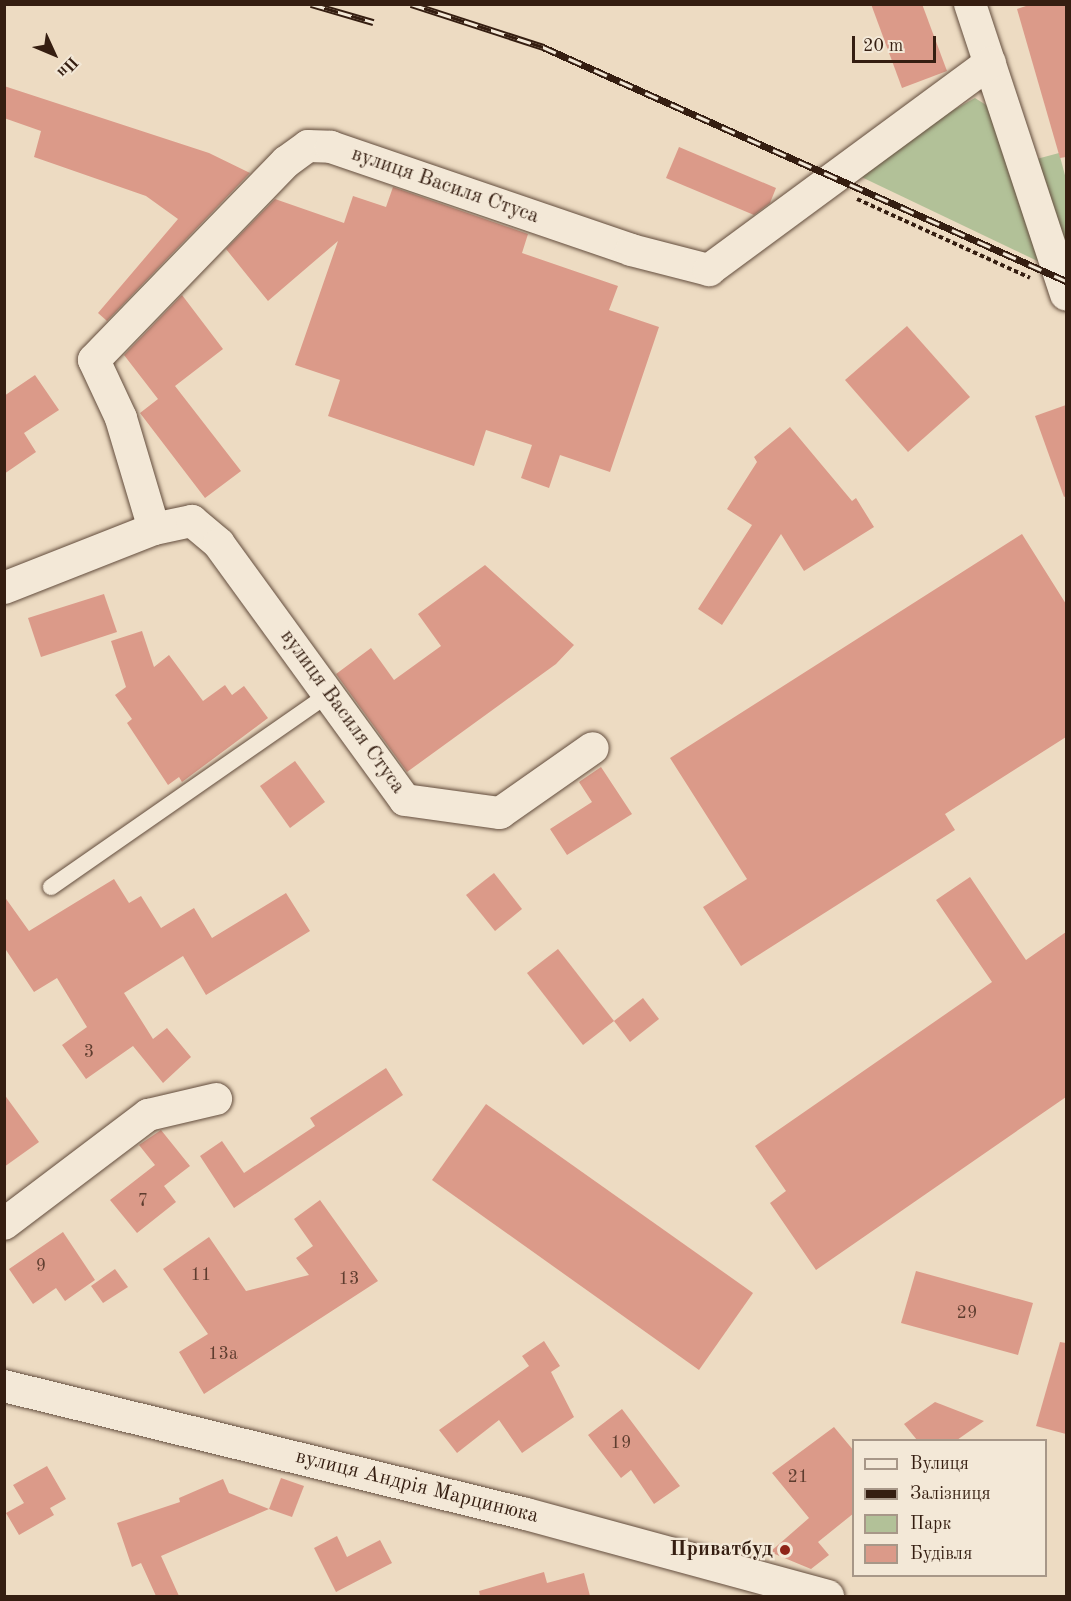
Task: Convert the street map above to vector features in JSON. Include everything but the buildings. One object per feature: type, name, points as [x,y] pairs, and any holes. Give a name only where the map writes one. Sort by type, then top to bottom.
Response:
[{"type":"street","points":[[970,5],[1066,295]]},
{"type":"street","name":"вулиця Василя Стуса","points":[[154,529],[121,418],[94,360],[286,162],[308,146],[331,147],[631,249],[709,270],[823,183],[990,63]]},
{"type":"street","name":"вулиця Василя Стуса","points":[[4,588],[154,529],[192,521],[219,543],[330,693],[405,800],[500,813],[593,748]]},
{"type":"street","points":[[4,1224],[148,1115],[216,1099]]},
{"type":"street","name":"вулиця Андрія Марцинюка","points":[[4,1386],[526,1514],[828,1596]]},
{"type":"lane","points":[[51,887],[330,693]]},
{"type":"path","points":[[823,183],[1036,281]]},
{"type":"green space","points":[[975,98],[994,110],[1050,267],[853,173],[894,143]]},
{"type":"green space","points":[[1059,153],[1066,179],[1066,252],[1033,160]]},
{"type":"railway","points":[[311,4],[373,22]]},
{"type":"railway","points":[[411,4],[543,47],[1066,281]]},
{"type":"place","name":"Приватбуд","points":[[785,1550]]}]
